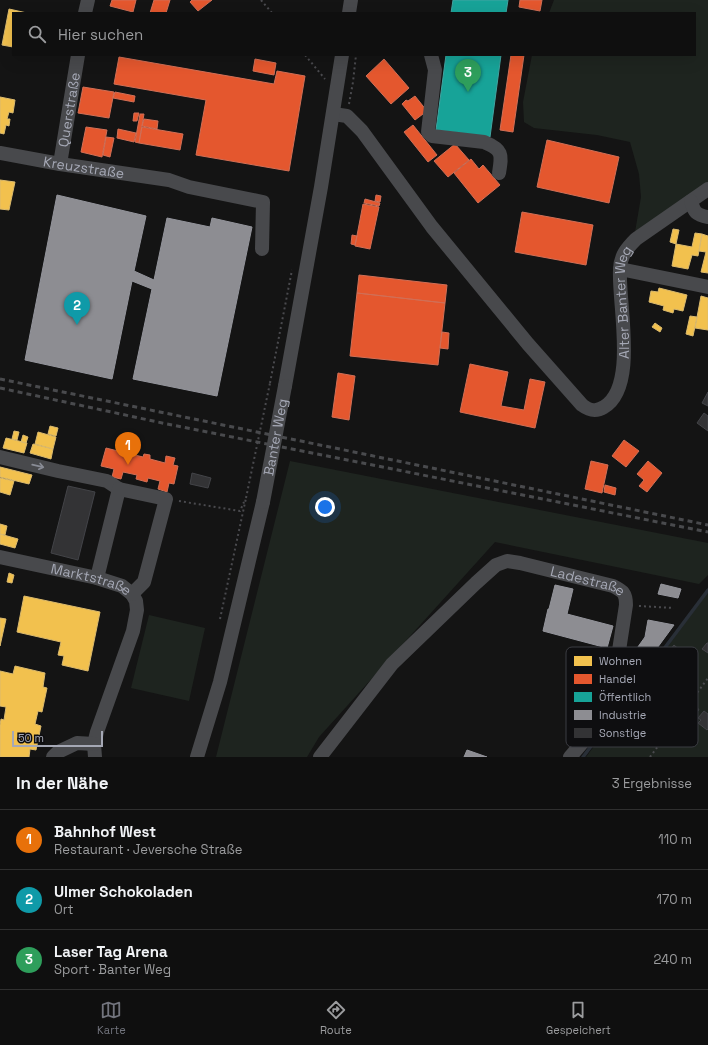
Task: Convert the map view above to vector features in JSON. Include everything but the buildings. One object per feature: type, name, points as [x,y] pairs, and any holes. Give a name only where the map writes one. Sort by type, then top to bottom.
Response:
[{"type":"street","points":[[85,12],[88,0]]},
{"type":"street","points":[[349,12],[351,0]]},
{"type":"street","name":"Querstraße","points":[[60,164],[78,56]]},
{"type":"street","name":"Banter Weg","points":[[197,757],[220,682],[263,502],[286,386],[321,187],[342,56]]},
{"type":"street","points":[[431,56],[435,70],[428,132],[432,136],[484,142],[491,145],[500,154],[501,161],[499,173]]},
{"type":"street","name":"Alter Banter Weg","points":[[333,114],[347,116],[362,131],[432,227],[528,344],[588,410],[600,410],[607,406],[614,399],[621,380],[624,340],[620,298],[620,270],[624,253],[636,239],[708,189]]},
{"type":"street","name":"Kreuzstraße","points":[[0,153],[60,164],[169,180],[189,187],[263,202],[262,249]]},
{"type":"street","points":[[691,201],[697,214],[708,217]]},
{"type":"street","points":[[620,270],[708,287]]},
{"type":"street","points":[[0,457],[107,481],[119,489],[166,498],[144,582],[132,594]]},
{"type":"street","points":[[97,578],[119,489]]},
{"type":"street","name":"Marktstraße","points":[[0,557],[97,578],[122,586],[132,594],[136,602],[137,610],[133,631],[97,732],[95,750]]},
{"type":"street","name":"Ladestraße","points":[[320,757],[392,664],[496,565],[508,561],[520,563],[613,586],[622,591],[626,598],[626,605],[620,647]]},
{"type":"street","points":[[53,757],[58,752],[77,743],[95,750]]},
{"type":"street","name":"Ladestraße","points":[[570,757],[578,747]]},
{"type":"path","points":[[262,0],[271,12]]},
{"type":"path","points":[[306,56],[328,83]]},
{"type":"path","points":[[220,623],[270,383]]},
{"type":"path","points":[[166,498],[240,511],[246,498]]},
{"type":"path","points":[[626,605],[674,608]]},
{"type":"path","points":[[698,692],[708,678]]},
{"type":"path","points":[[650,757],[657,747]]},
{"type":"shaded area","points":[[554,0],[708,0],[708,185],[634,238],[641,197],[639,174],[630,142],[597,135],[534,128],[524,122],[523,102],[532,56],[696,56],[696,12],[549,12]]},
{"type":"shaded area","points":[[290,461],[708,543],[708,575],[699,584],[495,542],[319,737],[307,757],[216,757]]},
{"type":"shaded area","points":[[708,592],[708,757],[586,757],[593,747],[698,747],[698,647],[667,647]]},
{"type":"shaded area","points":[[149,615],[205,628],[189,701],[131,688]]},
{"type":"waterway","points":[[665,647],[708,590]]},
{"type":"waterway","points":[[583,757],[590,747]]},
{"type":"railway","points":[[0,379],[708,525]]},
{"type":"railway","points":[[0,388],[167,424],[708,532]]},
{"type":"place","name":"Laser Tag Arena","points":[[468,92]]},
{"type":"place","name":"Ulmer Schokoladen","points":[[77,325]]},
{"type":"place","name":"Bahnhof West","points":[[128,465]]}]
